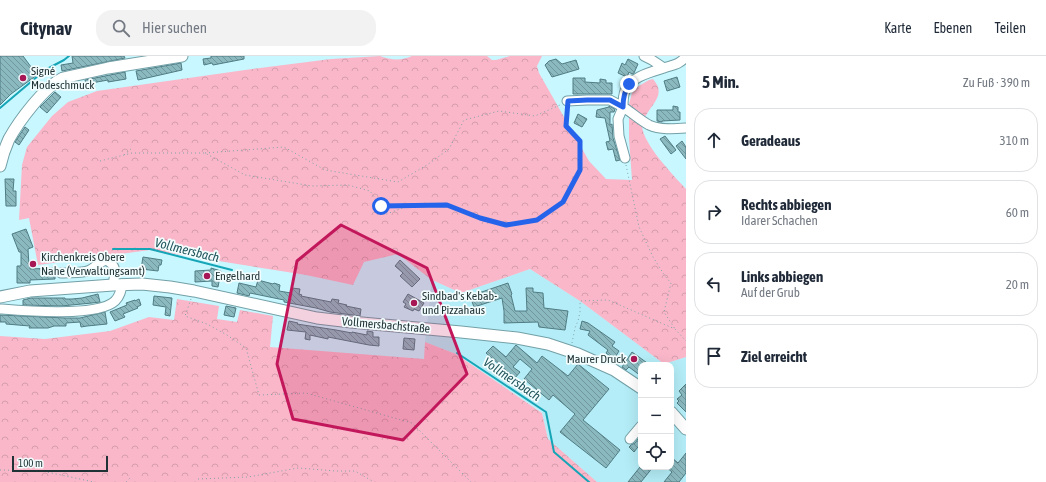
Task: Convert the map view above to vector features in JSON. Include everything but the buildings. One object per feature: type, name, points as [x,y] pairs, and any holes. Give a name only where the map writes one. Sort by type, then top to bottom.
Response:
[{"type":"main road","points":[[0,166],[10,138],[22,120],[46,90],[62,78],[108,68],[182,56]]},
{"type":"main road","name":"Vollmersbachstraße","points":[[0,296],[30,290],[118,284],[170,286],[317,318],[517,338],[548,344],[570,351],[614,370],[638,386]]},
{"type":"main road","name":"Vollmersbachstraße","points":[[0,288],[30,290]]},
{"type":"main road","points":[[674,415],[686,428]]},
{"type":"street","points":[[644,56],[664,68]]},
{"type":"street","points":[[625,158],[619,136],[618,119],[623,107],[625,90],[629,84],[640,76],[681,62],[686,56]]},
{"type":"street","points":[[568,101],[610,100],[656,127],[671,129],[686,128]]},
{"type":"street","points":[[1,310],[49,312],[84,311],[103,307],[114,302],[121,293],[114,266],[106,260],[84,272],[61,273]]},
{"type":"street","points":[[630,439],[638,430]]},
{"type":"path","points":[[100,162],[132,153],[204,153],[284,147],[325,170],[398,182],[427,166],[449,149],[464,120],[499,111],[535,116],[568,101],[566,126],[580,141],[580,170],[563,202],[537,220],[506,225],[480,218],[447,205],[381,206]]},
{"type":"path","points":[[123,156],[132,148]]},
{"type":"path","points":[[204,153],[245,175],[312,186],[348,185],[370,191],[381,206],[384,215],[411,206]]},
{"type":"path","points":[[625,158],[639,227],[653,257],[670,283],[664,312],[675,329],[686,341]]},
{"type":"path","points":[[194,291],[185,316],[207,324],[246,348],[259,395],[306,393],[412,423],[471,482]]},
{"type":"path","points":[[570,351],[580,312],[580,301],[608,300],[675,329]]},
{"type":"path","points":[[198,479],[248,477],[298,468],[355,471],[374,482]]},
{"type":"path","points":[[0,470],[42,471],[94,482]]},
{"type":"path","points":[[126,482],[130,477]]},
{"type":"highlighted area","points":[[341,225],[427,268],[467,374],[403,440],[293,419],[277,364],[297,261]]},
{"type":"shaded area","points":[[530,269],[580,301],[661,362],[638,362],[638,470],[674,470],[674,362],[670,362],[686,357],[686,482],[597,482],[548,439],[542,412],[456,354],[425,342],[432,280],[461,293]]},
{"type":"green space","points":[[380,56],[404,59],[412,56],[487,56],[492,60],[496,60],[510,56],[542,56],[537,66],[539,73],[589,161],[606,179],[632,180],[629,139],[629,104],[632,93],[637,87],[653,79],[659,90],[656,100],[643,122],[642,126],[644,133],[653,150],[686,189],[686,357],[670,362],[661,362],[580,301],[530,269],[461,293],[432,280],[398,254],[364,262],[353,285],[306,275],[150,250],[38,265],[29,218],[19,220],[22,165],[27,147],[52,116],[68,102],[97,91],[331,59]]},
{"type":"green space","points":[[177,299],[219,306],[217,319],[237,322],[240,310],[273,316],[270,347],[424,359],[425,342],[456,354],[542,413],[548,439],[597,482],[0,482],[0,336],[45,339],[110,331],[149,317],[174,320]]},
{"type":"waterway","points":[[0,108],[45,70],[69,56]]},
{"type":"waterway","name":"Vollmersbach","points":[[113,249],[150,249],[232,270]]},
{"type":"waterway","name":"Vollmersbach","points":[[457,353],[546,412],[554,452],[589,482]]},
{"type":"place","name":"Signé Modeschmuck","points":[[23,78]]},
{"type":"place","name":"Kirchenkreis Obere Nahe (Verwaltungsamt)","points":[[33,264]]},
{"type":"place","name":"Engelhard","points":[[207,276]]},
{"type":"place","name":"Sindbad's Kebab- und Pizzahaus","points":[[414,303]]},
{"type":"place","name":"Maurer Druck","points":[[634,359]]},
{"type":"route","points":[[381,206],[447,205],[480,218],[506,225],[537,220],[563,202],[580,170],[580,141],[566,126],[568,101],[610,100],[623,107],[625,90],[629,84]]}]
